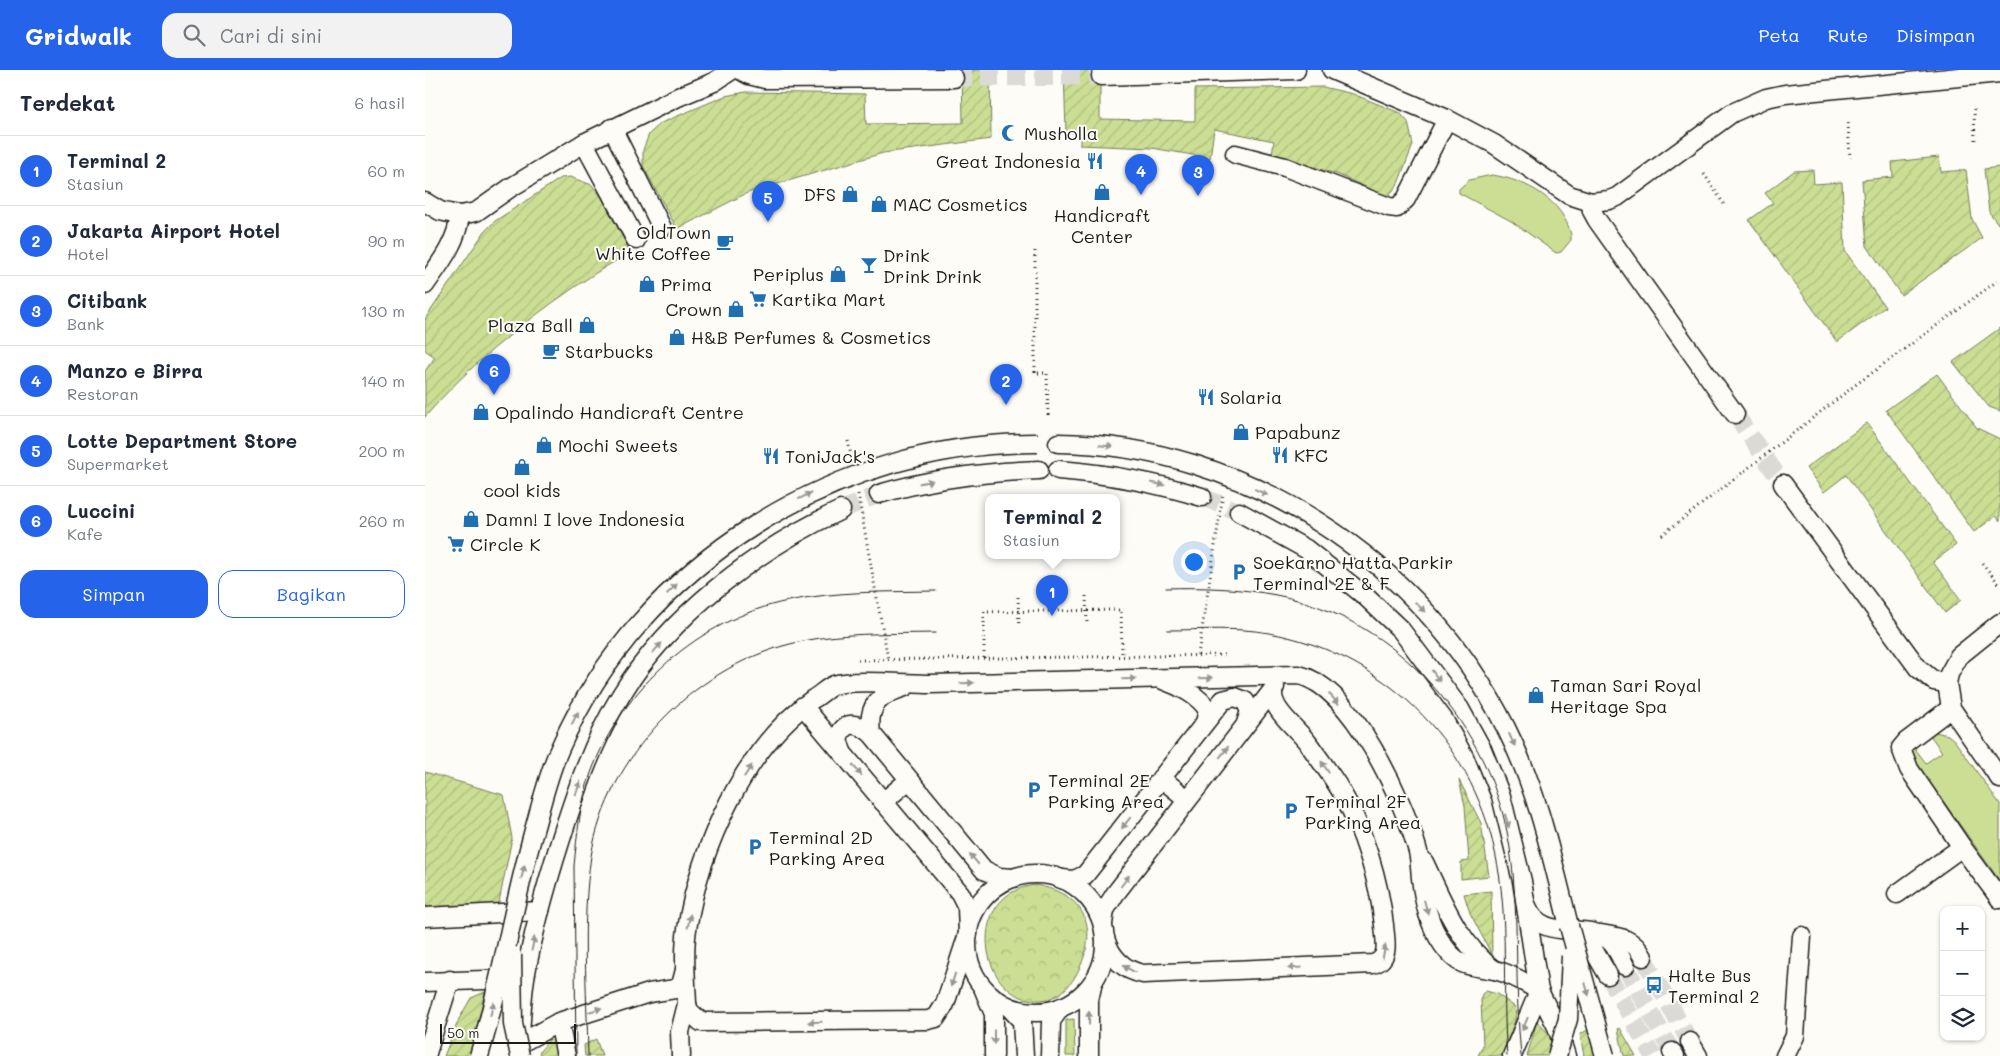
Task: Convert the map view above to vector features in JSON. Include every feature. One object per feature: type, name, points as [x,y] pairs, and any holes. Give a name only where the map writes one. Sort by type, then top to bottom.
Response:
[{"type":"street","points":[[425,202],[440,211],[460,214],[476,212],[510,188],[584,143],[612,128],[714,82],[731,70]]},
{"type":"street","points":[[740,70],[749,75],[765,79],[955,78]]},
{"type":"street","points":[[1101,76],[1296,70]]},
{"type":"street","points":[[1332,70],[1447,119],[1494,144],[1559,190],[1580,200],[1591,202],[1617,197],[1732,113],[1766,98],[1785,94],[2000,73]]},
{"type":"street","points":[[1235,154],[1285,167],[1389,207],[1397,208],[1406,200],[1447,119]]},
{"type":"street","points":[[612,128],[662,228]]},
{"type":"street","points":[[584,143],[636,240]]},
{"type":"street","points":[[1591,202],[1592,211],[1597,220],[1735,414]]},
{"type":"street","points":[[425,285],[456,236],[460,214]]},
{"type":"street","points":[[479,1056],[533,832],[546,786],[560,748],[582,706],[606,667],[653,608],[687,575],[729,543],[790,504],[823,487],[863,471],[945,450],[989,444],[1038,443]]},
{"type":"street","points":[[1058,443],[1117,447],[1167,458],[1206,469],[1256,489],[1301,511],[1384,570],[1427,613],[1459,652],[1483,686],[1506,728],[1539,805],[1605,1056]]},
{"type":"street","points":[[879,494],[945,478],[991,472],[1039,470]]},
{"type":"street","points":[[1058,470],[1127,477],[1167,486],[1202,497]]},
{"type":"street","points":[[1783,484],[1919,668],[1934,681],[1947,684]]},
{"type":"street","points":[[522,1053],[525,979],[540,911],[578,786],[595,744],[621,694],[649,657],[707,594],[780,542],[841,510]]},
{"type":"street","points":[[1239,512],[1306,549],[1337,572],[1401,630],[1460,709],[1482,749],[1501,796],[1526,903],[1539,991],[1557,1027],[1567,1056]]},
{"type":"street","points":[[2000,623],[1959,656],[1949,674],[1947,684],[1951,708],[2000,779]]},
{"type":"street","points":[[1016,878],[996,886],[982,900],[973,916],[945,1004],[936,1018],[928,1020],[710,1024],[695,1018],[689,1012],[685,950],[698,880],[716,829],[731,799],[765,745],[781,725],[803,706],[841,683],[918,684],[1293,676],[1315,680],[1352,719],[1372,747],[1388,776],[1418,850],[1425,909],[1443,946],[1463,966],[1494,970],[1525,982],[1539,991]]},
{"type":"street","points":[[1089,1056],[1089,1000],[1104,956],[1107,905],[1274,688],[1282,680],[1293,676]]},
{"type":"street","points":[[1157,679],[1180,688],[1203,703],[1208,711],[1205,722]]},
{"type":"street","points":[[871,733],[870,714],[882,696],[902,687],[918,684]]},
{"type":"street","points":[[1059,878],[1077,887],[1089,899],[1115,959],[1127,969],[1143,974],[1343,966],[1373,964],[1382,960],[1385,955],[1383,922],[1377,888],[1357,826],[1342,791],[1300,732],[1275,706],[1272,697],[1274,688]]},
{"type":"street","points":[[842,752],[838,739],[845,727],[852,723],[858,724],[871,733],[983,870],[999,878],[1016,878],[1037,874],[1074,880],[1085,875],[1223,700],[1235,697],[1241,698],[1249,705],[1250,711],[1245,724]]},
{"type":"street","points":[[803,706],[960,893],[967,906],[967,952],[972,970],[994,1014],[994,1056]]},
{"type":"street","points":[[1951,708],[1906,742],[1901,748],[1909,769],[2000,899]]},
{"type":"street","points":[[1161,778],[1187,799]]},
{"type":"street","points":[[883,802],[909,780]]},
{"type":"street","points":[[1897,894],[1962,847]]},
{"type":"street","points":[[1526,903],[1530,914],[1551,928],[1572,928],[1628,939],[1634,943],[1643,957]]},
{"type":"street","points":[[425,917],[540,911]]},
{"type":"street","points":[[513,919],[511,1003],[513,1024],[522,1053]]},
{"type":"street","points":[[1572,928],[1586,937],[1609,975]]},
{"type":"street","points":[[1557,1056],[1568,1019],[1571,992],[1572,928]]},
{"type":"street","points":[[1597,934],[1609,940],[1625,966]]},
{"type":"street","points":[[1785,1056],[1795,1036],[1802,936]]},
{"type":"street","points":[[522,1053],[559,1022],[649,993],[675,989],[681,985],[685,970]]},
{"type":"street","points":[[425,982],[525,979]]},
{"type":"street","points":[[425,1056],[450,980]]},
{"type":"street","points":[[1008,1006],[1037,1012],[1061,1007],[1071,1003],[1086,991],[1094,981]]},
{"type":"street","points":[[981,985],[1023,1020],[1024,1056]]},
{"type":"street","points":[[1512,1056],[1539,991]]},
{"type":"street","points":[[681,1056],[680,1032],[687,1004]]},
{"type":"street","points":[[1051,1056],[1051,1021],[1061,1007]]},
{"type":"street","points":[[559,1022],[566,1056]]},
{"type":"path","points":[[1974,109],[1975,144]]},
{"type":"path","points":[[1848,123],[1850,158]]},
{"type":"path","points":[[1704,174],[1724,204]]},
{"type":"path","points":[[1035,251],[1035,373],[1047,373],[1047,416]]},
{"type":"path","points":[[1662,535],[1854,386],[2000,279]]},
{"type":"path","points":[[849,441],[853,467]]},
{"type":"path","points":[[856,485],[888,659]]},
{"type":"path","points":[[1198,655],[1224,488]]},
{"type":"path","points":[[1983,562],[2000,585]]},
{"type":"path","points":[[1086,596],[1087,624]]},
{"type":"path","points":[[1018,597],[1019,625]]},
{"type":"path","points":[[984,658],[984,612],[1086,610],[1121,610],[1122,656]]},
{"type":"path","points":[[858,660],[1226,654]]},
{"type":"green space","points":[[962,70],[990,70],[991,139],[883,153],[747,193],[677,229],[643,166],[643,150],[649,134],[661,123],[725,96],[746,92],[865,94],[866,124],[963,123]]},
{"type":"green space","points":[[1064,70],[1100,70],[1100,119],[1195,121],[1195,89],[1323,87],[1353,94],[1400,113],[1408,122],[1413,145],[1397,186],[1387,197],[1339,175],[1272,154],[1274,141],[1214,129],[1210,158],[1152,148],[1080,145],[1080,133],[1066,132]]},
{"type":"green space","points":[[1939,157],[1941,172],[1966,170],[1972,219],[1982,238],[1901,295],[1867,246],[1862,180],[1893,177],[1892,162]]},
{"type":"green space","points":[[2000,167],[1999,225],[1989,212],[1984,169]]},
{"type":"green space","points":[[1813,170],[1814,184],[1842,182],[1845,251],[1885,307],[1837,342],[1749,220],[1773,203],[1765,193],[1794,171]]},
{"type":"green space","points":[[1492,175],[1530,187],[1551,202],[1560,212],[1567,223],[1571,235],[1571,240],[1561,252],[1556,253],[1511,221],[1459,193],[1459,189],[1469,180]]},
{"type":"green space","points":[[570,177],[592,185],[601,196],[631,253],[579,284],[494,348],[458,381],[425,417],[425,371],[435,357],[425,350],[425,319],[485,231],[495,221],[561,178]]},
{"type":"green space","points":[[2000,328],[2000,411],[1989,407],[1953,362]]},
{"type":"green space","points":[[1937,374],[1977,428],[2000,439],[2000,521],[1996,516],[1974,532],[1886,410]]},
{"type":"green space","points":[[1867,423],[1956,545],[1933,562],[1961,600],[1945,613],[1846,475],[1824,492],[1806,468]]},
{"type":"green space","points":[[1935,732],[1948,735],[1954,740],[2000,804],[2000,881],[1908,752],[1913,746],[1926,763],[1942,752],[1930,735]]},
{"type":"green space","points":[[425,772],[504,795],[512,838],[498,907],[425,907]]},
{"type":"green space","points":[[1459,780],[1481,823],[1489,876],[1461,879],[1461,862],[1469,861],[1465,806]]},
{"type":"green space","points":[[1035,885],[1053,890],[1067,897],[1078,906],[1088,930],[1083,959],[1073,980],[1066,989],[1057,995],[1041,1000],[1020,997],[1004,985],[993,967],[987,947],[988,926],[996,907],[1012,892]]},
{"type":"green space","points":[[1491,891],[1492,955],[1470,913],[1464,894]]},
{"type":"green space","points":[[1486,991],[1497,994],[1515,1007],[1516,1017],[1503,1056],[1478,1056],[1483,1045],[1481,1000],[1482,994]]},
{"type":"green space","points":[[485,992],[470,1056],[444,1056],[459,1019],[471,998]]},
{"type":"green space","points":[[1074,1019],[1075,1056],[1066,1056],[1066,1020]]},
{"type":"green space","points":[[1537,1021],[1555,1041],[1549,1056],[1527,1056]]},
{"type":"green space","points":[[1620,1028],[1636,1056],[1624,1056],[1618,1029]]},
{"type":"green space","points":[[1588,1030],[1597,1056],[1584,1056],[1580,1034]]},
{"type":"green space","points":[[554,1034],[559,1056],[539,1056],[540,1051]]},
{"type":"green space","points":[[596,1039],[602,1056],[585,1056],[584,1045]]},
{"type":"tunnel","points":[[954,78],[1101,76]]},
{"type":"tunnel","points":[[1735,414],[1783,484]]},
{"type":"tunnel","points":[[841,510],[879,494]]},
{"type":"tunnel","points":[[1202,497],[1239,512]]},
{"type":"tunnel","points":[[1643,957],[1690,1042]]},
{"type":"tunnel","points":[[1625,966],[1672,1052]]},
{"type":"tunnel","points":[[1608,975],[1653,1056]]},
{"type":"tram line","points":[[1166,588],[1235,589],[1276,595],[1320,608],[1361,627],[1399,654],[1432,685],[1460,721],[1483,761],[1500,804],[1510,848],[1515,900],[1521,1056]]},
{"type":"tram line","points":[[576,1056],[574,866],[578,831],[584,796],[591,773],[605,742],[622,713],[643,686],[668,662],[695,641],[724,624],[755,610],[788,601],[824,595],[936,591]]},
{"type":"tram line","points":[[1167,630],[1231,629],[1257,631],[1310,644],[1349,660],[1384,682],[1415,708],[1443,739],[1465,773],[1483,811],[1495,852],[1500,877],[1504,928],[1507,1056]]},
{"type":"tram line","points":[[588,1056],[585,931],[591,856],[600,819],[615,784],[636,752],[660,722],[688,696],[720,674],[754,656],[790,644],[826,637],[863,634],[936,633]]},
{"type":"place","name":"Musholla","points":[[1010,133]]},
{"type":"place","name":"Great Indonesia","points":[[1095,161]]},
{"type":"place","name":"Handicraft Center","points":[[1102,192]]},
{"type":"place","name":"DFS","points":[[850,194]]},
{"type":"place","name":"Manzo e Birra","points":[[1141,195]]},
{"type":"place","name":"Citibank","points":[[1198,196]]},
{"type":"place","name":"MAC Cosmetics","points":[[879,204]]},
{"type":"place","name":"Lotte Department Store","points":[[768,222]]},
{"type":"place","name":"OldTown White Coffee","points":[[725,242]]},
{"type":"place","name":"Drink Drink Drink","points":[[869,265]]},
{"type":"place","name":"Periplus","points":[[838,274]]},
{"type":"place","name":"Prima","points":[[647,284]]},
{"type":"place","name":"Kartika Mart","points":[[758,299]]},
{"type":"place","name":"Crown","points":[[736,309]]},
{"type":"place","name":"Plaza Ball","points":[[587,325]]},
{"type":"place","name":"H&B Perfumes & Cosmetics","points":[[677,337]]},
{"type":"place","name":"Starbucks","points":[[551,351]]},
{"type":"place","name":"Luccini","points":[[494,395]]},
{"type":"place","name":"Solaria","points":[[1206,397]]},
{"type":"place","name":"Jakarta Airport Hotel","points":[[1006,405]]},
{"type":"place","name":"Opalindo Handicraft Centre","points":[[481,412]]},
{"type":"place","name":"Papabunz","points":[[1241,432]]},
{"type":"place","name":"Mochi Sweets","points":[[544,445]]},
{"type":"place","name":"KFC","points":[[1280,455]]},
{"type":"place","name":"ToniJack's","points":[[771,456]]},
{"type":"place","name":"cool kids","points":[[522,467]]},
{"type":"place","name":"Damn! I love Indonesia","points":[[471,519]]},
{"type":"place","name":"Circle K","points":[[456,544]]},
{"type":"place","name":"Soekarno Hatta Parkir Terminal 2E & F","points":[[1239,572]]},
{"type":"place","name":"Terminal 2","points":[[1052,616]]},
{"type":"place","name":"Taman Sari Royal Heritage Spa","points":[[1536,695]]},
{"type":"place","name":"Terminal 2E Parking Area","points":[[1034,790]]},
{"type":"place","name":"Terminal 2F Parking Area","points":[[1291,811]]},
{"type":"place","name":"Terminal 2D Parking Area","points":[[755,847]]},
{"type":"place","name":"Halte Bus Terminal 2","points":[[1654,985]]}]
